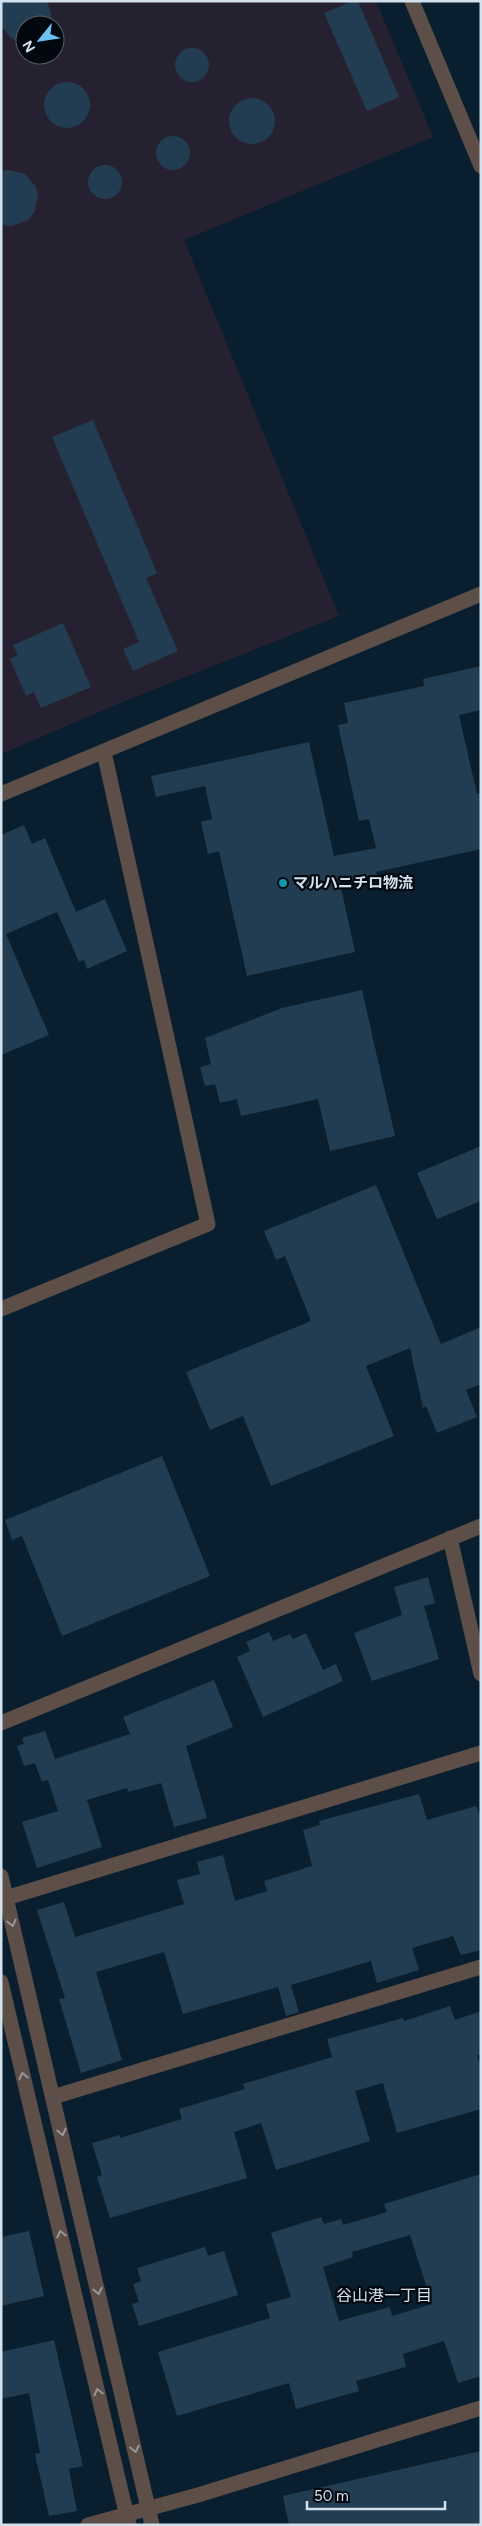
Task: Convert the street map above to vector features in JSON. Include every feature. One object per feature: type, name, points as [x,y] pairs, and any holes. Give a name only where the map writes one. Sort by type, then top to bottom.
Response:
[{"type":"street","points":[[412,1],[481,166]]},
{"type":"street","points":[[1,794],[481,594]]},
{"type":"street","points":[[1,1309],[208,1224],[104,752]]},
{"type":"street","points":[[1,1723],[481,1526]]},
{"type":"street","points":[[450,1538],[481,1674]]},
{"type":"street","points":[[6,1898],[481,1753]]},
{"type":"street","points":[[1,1876],[54,2097],[152,2525]]},
{"type":"street","points":[[54,2097],[481,1967]]},
{"type":"street","points":[[1,1982],[128,2520]]},
{"type":"street","points":[[88,2525],[128,2520],[148,2509],[481,2408]]},
{"type":"shaded area","points":[[1,1],[376,1],[433,137],[184,240],[339,616],[125,701],[1,754]]},
{"type":"building","points":[[1,1],[47,1],[51,15],[15,15],[15,40],[11,38],[1,26]]},
{"type":"building","points":[[353,1],[358,1],[399,97],[367,111],[324,13]]},
{"type":"building","points":[[192,48],[204,53],[209,65],[204,77],[192,82],[180,77],[175,65],[180,53]]},
{"type":"building","points":[[67,82],[80,86],[86,92],[90,105],[86,118],[80,124],[67,128],[54,124],[48,118],[44,105],[48,92],[54,86]]},
{"type":"building","points":[[252,98],[265,102],[271,108],[275,121],[271,134],[265,140],[252,144],[239,140],[233,134],[229,121],[233,108],[239,102]]},
{"type":"building","points":[[173,136],[185,141],[190,153],[185,165],[173,170],[161,165],[156,153],[161,141]]},
{"type":"building","points":[[105,165],[117,170],[122,182],[117,194],[105,199],[93,194],[88,182],[93,170]]},
{"type":"building","points":[[8,170],[25,174],[36,187],[38,196],[34,213],[28,220],[12,226],[1,225],[1,171]]},
{"type":"building","points":[[93,420],[157,573],[146,578],[178,651],[133,671],[123,649],[139,642],[52,437]]},
{"type":"building","points":[[63,623],[91,687],[41,708],[34,692],[26,696],[10,659],[18,655],[13,645]]},
{"type":"building","points":[[481,666],[481,710],[459,715],[477,794],[481,793],[481,849],[376,872],[377,875],[340,883],[355,952],[247,976],[219,851],[208,854],[201,822],[212,819],[205,786],[156,797],[151,776],[309,742],[334,856],[376,848],[369,819],[359,821],[338,725],[348,723],[344,703],[424,686],[423,679]]},
{"type":"building","points":[[24,825],[32,844],[45,838],[76,912],[105,899],[127,951],[87,969],[84,960],[79,962],[57,912],[6,934],[49,1035],[1,1055],[1,835]]},
{"type":"building","points":[[362,990],[395,1136],[330,1151],[318,1099],[241,1116],[237,1099],[220,1103],[215,1084],[205,1086],[200,1067],[211,1064],[205,1038],[282,1008]]},
{"type":"building","points":[[481,1146],[481,1201],[437,1219],[417,1173]]},
{"type":"building","points":[[376,1185],[441,1344],[481,1327],[481,1384],[466,1390],[477,1417],[437,1433],[426,1406],[423,1408],[410,1348],[366,1366],[394,1436],[271,1486],[243,1416],[210,1430],[186,1372],[311,1321],[285,1256],[276,1260],[264,1231]]},
{"type":"building","points":[[162,1456],[210,1576],[62,1636],[22,1536],[12,1540],[5,1520]]},
{"type":"building","points":[[428,1577],[435,1603],[424,1606],[439,1659],[372,1681],[354,1633],[402,1615],[394,1587]]},
{"type":"building","points":[[269,1632],[273,1641],[290,1634],[293,1639],[306,1633],[323,1670],[336,1664],[343,1681],[263,1717],[237,1657],[250,1651],[246,1642]]},
{"type":"building","points":[[214,1680],[233,1727],[186,1746],[207,1818],[174,1827],[161,1783],[128,1792],[127,1788],[87,1800],[102,1847],[37,1868],[22,1822],[58,1811],[48,1780],[42,1782],[35,1763],[24,1766],[17,1746],[24,1744],[22,1738],[45,1731],[55,1759],[130,1734],[123,1717]]},
{"type":"building","points":[[419,1794],[427,1820],[476,1806],[481,1817],[481,1950],[461,1955],[453,1936],[412,1948],[419,1970],[377,1983],[371,1961],[291,1985],[299,2012],[286,2016],[278,1987],[183,2014],[164,1952],[96,1972],[122,2060],[81,2073],[59,1999],[65,1998],[37,1910],[64,1902],[75,1937],[184,1904],[177,1880],[200,1874],[197,1862],[223,1855],[235,1901],[267,1891],[264,1881],[312,1866],[303,1830],[320,1825],[319,1821]]},
{"type":"building","points":[[450,2006],[455,2020],[481,2011],[481,2054],[477,2055],[481,2068],[481,2109],[397,2133],[383,2083],[355,2091],[370,2141],[276,2170],[261,2123],[234,2132],[247,2178],[110,2218],[97,2177],[102,2175],[92,2143],[120,2135],[120,2138],[182,2119],[179,2109],[245,2089],[243,2084],[332,2057],[327,2039],[403,2018],[404,2021]]},
{"type":"building","points":[[481,2174],[481,2376],[458,2383],[444,2341],[403,2354],[406,2367],[356,2381],[359,2391],[296,2409],[289,2383],[177,2416],[158,2352],[270,2318],[266,2304],[291,2297],[271,2233],[321,2217],[324,2224],[341,2219],[343,2225],[387,2212],[384,2204]],"holes":[[[410,2235],[432,2304],[392,2316],[390,2307],[339,2321],[323,2267],[353,2257],[352,2252]]]},
{"type":"building","points":[[29,2231],[44,2296],[1,2306],[1,2237]]},
{"type":"building","points":[[205,2247],[208,2256],[224,2251],[238,2295],[139,2326],[132,2304],[139,2302],[133,2284],[141,2281],[137,2268]]},
{"type":"building","points":[[54,2340],[83,2466],[69,2469],[77,2511],[49,2516],[35,2454],[40,2453],[29,2393],[1,2399],[1,2352]]},
{"type":"building","points":[[481,2451],[481,2525],[289,2525],[283,2496]]},
{"type":"place","name":"マルハニチロ物流","points":[[283,883]]},
{"type":"district","name":"谷山港一丁目","points":[[384,2295]]}]
